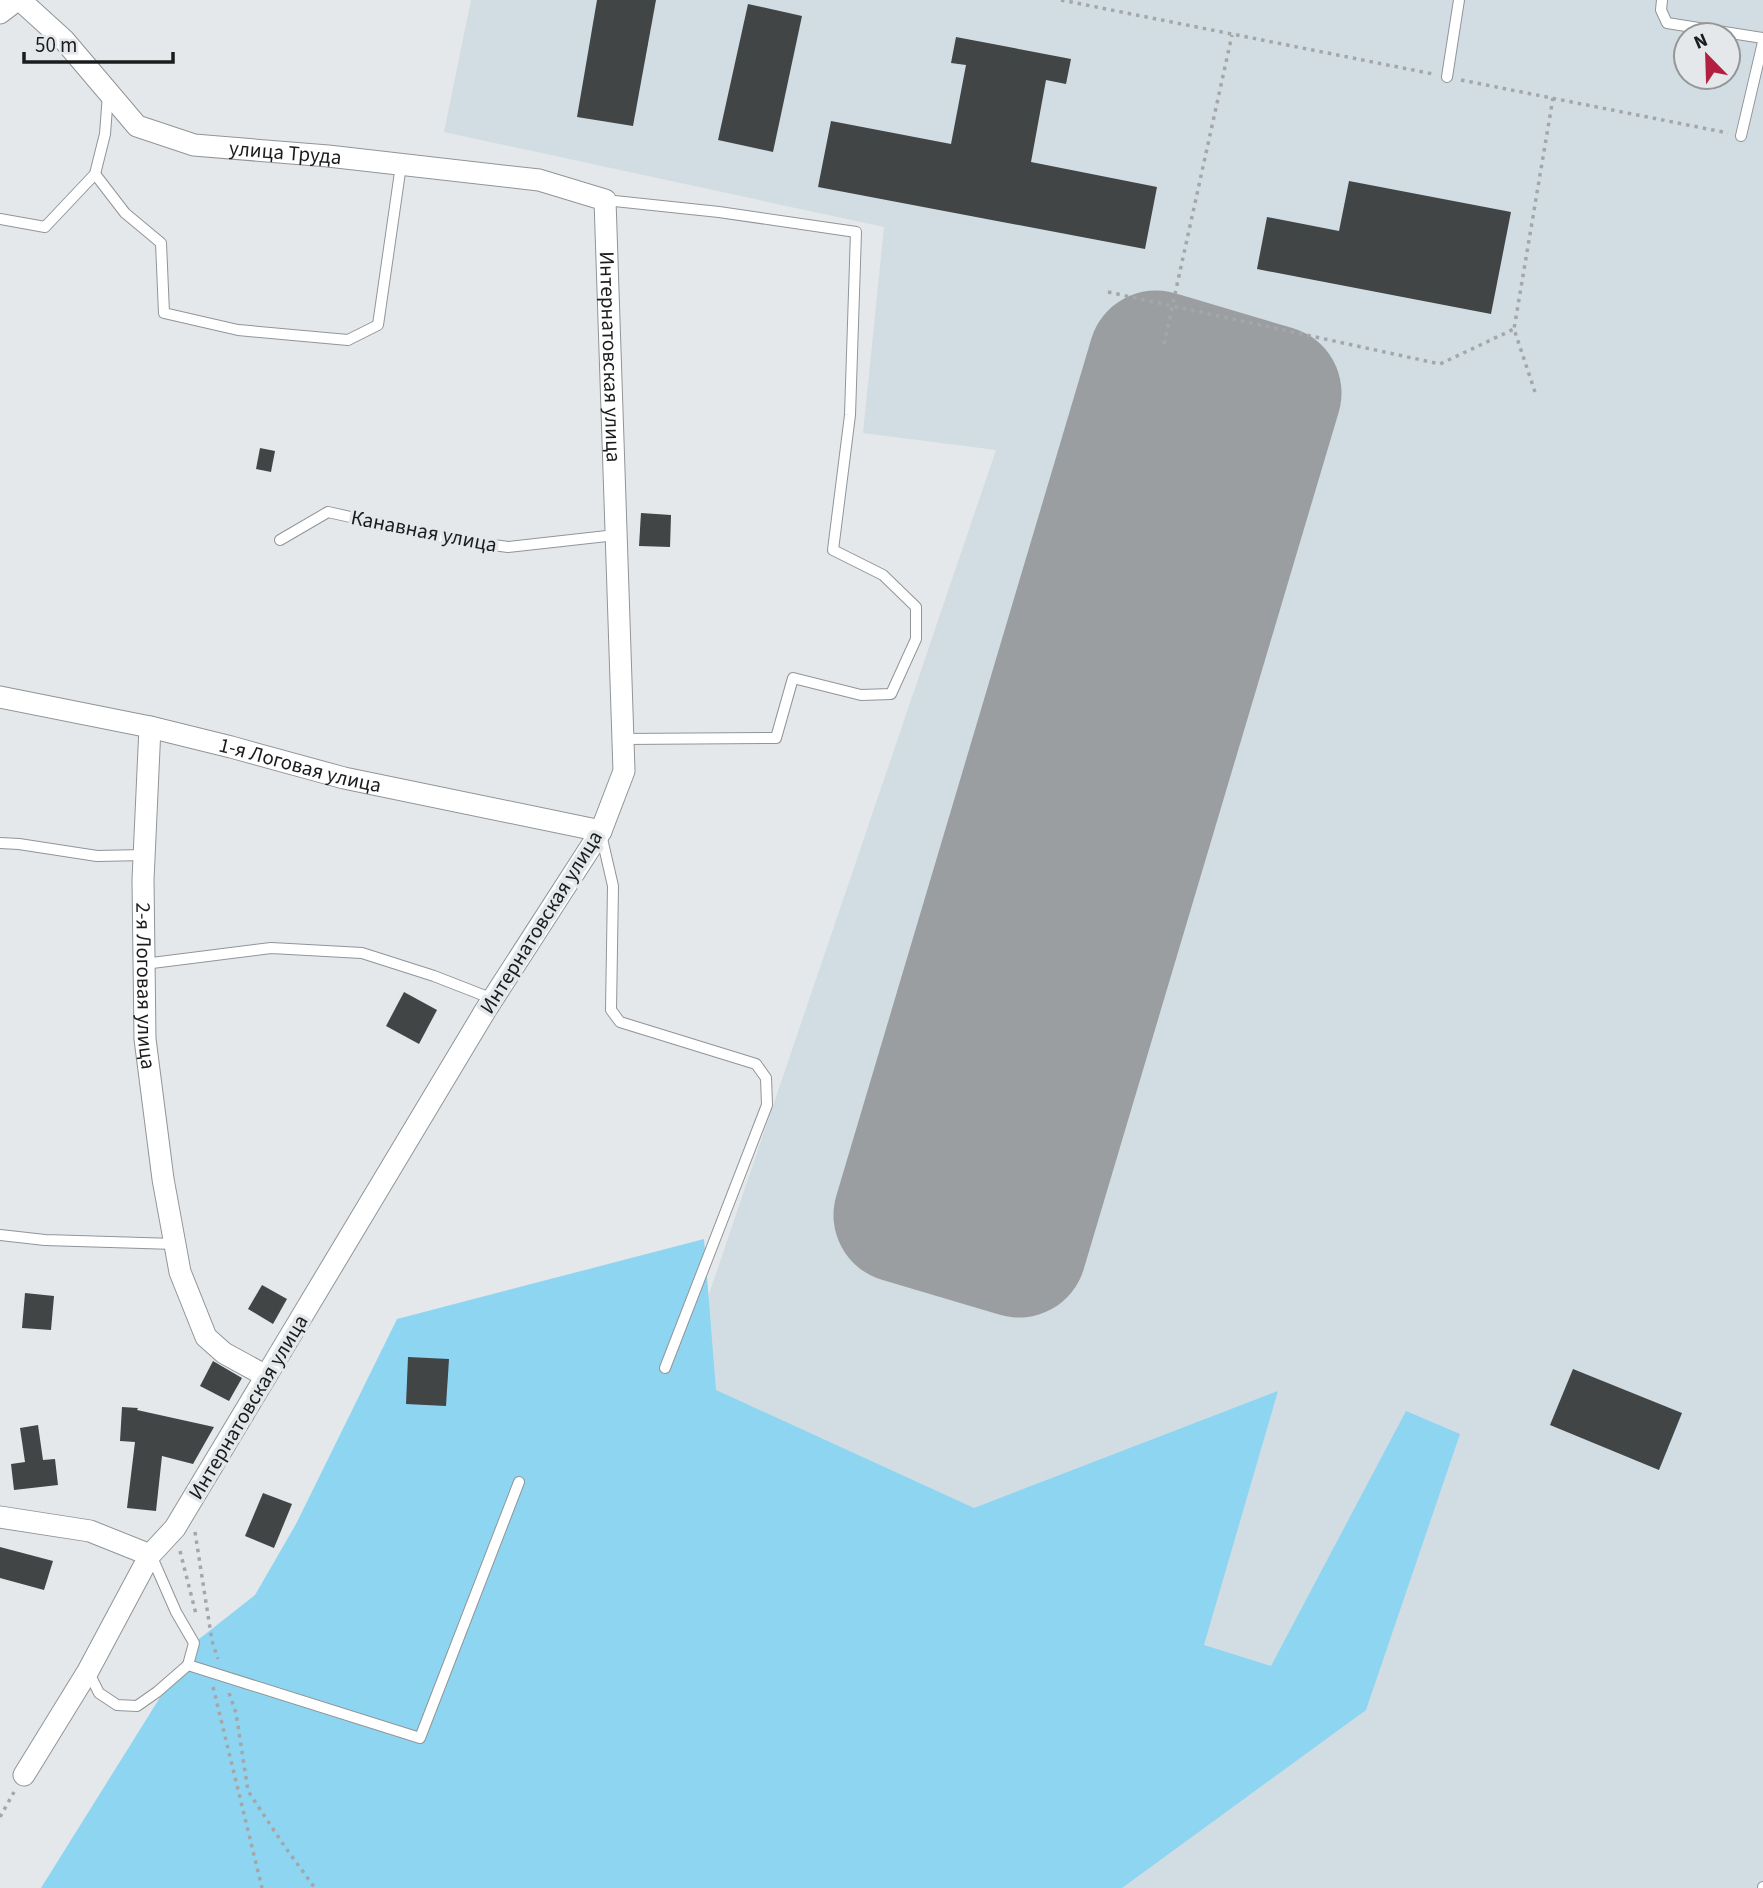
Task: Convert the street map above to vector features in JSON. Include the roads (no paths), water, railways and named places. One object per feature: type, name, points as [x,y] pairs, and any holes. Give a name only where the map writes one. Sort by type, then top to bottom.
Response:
[{"type":"street","points":[[0,13],[18,0]]},
{"type":"street","name":"улица Труда","points":[[18,0],[64,40],[137,125],[194,145],[328,156],[539,180],[605,200]]},
{"type":"street","name":"Интернатовская улица","points":[[24,1775],[88,1671],[150,1555],[175,1528],[493,999],[601,831],[624,771],[605,200]]},
{"type":"street","name":"1-я Логовая улица","points":[[0,697],[150,727],[344,778],[601,831]]},
{"type":"street","name":"2-я Логовая улица","points":[[150,727],[143,880],[145,1039],[163,1179],[180,1272],[206,1337],[224,1353],[266,1376]]},
{"type":"street","points":[[0,1517],[90,1531],[150,1555]]},
{"type":"lane","points":[[1447,77],[1459,0]]},
{"type":"lane","points":[[1662,0],[1661,10],[1667,23],[1763,40],[1741,136]]},
{"type":"lane","points":[[0,219],[45,227],[95,174],[105,134],[108,91]]},
{"type":"lane","points":[[95,174],[125,213],[161,243],[164,313],[238,330],[348,340],[378,325],[401,165]]},
{"type":"lane","points":[[605,200],[719,212],[856,232],[850,415],[833,550],[883,575],[916,607],[916,639],[891,694],[861,695],[793,678],[776,738],[623,739]]},
{"type":"lane","name":"Канавная улица","points":[[280,540],[328,512],[450,540],[508,547],[616,534]]},
{"type":"lane","points":[[601,831],[613,886],[611,1010],[620,1022],[756,1064],[766,1078],[767,1105],[664,1368]]},
{"type":"lane","points":[[0,843],[97,856],[145,855]]},
{"type":"lane","points":[[144,964],[271,948],[362,953],[435,976],[493,999]]},
{"type":"lane","points":[[0,1235],[46,1240],[175,1244]]},
{"type":"lane","points":[[188,1665],[420,1738],[519,1482]]},
{"type":"lane","points":[[88,1671],[99,1693],[117,1705],[136,1706],[188,1665],[194,1643],[176,1612],[150,1555]]}]
